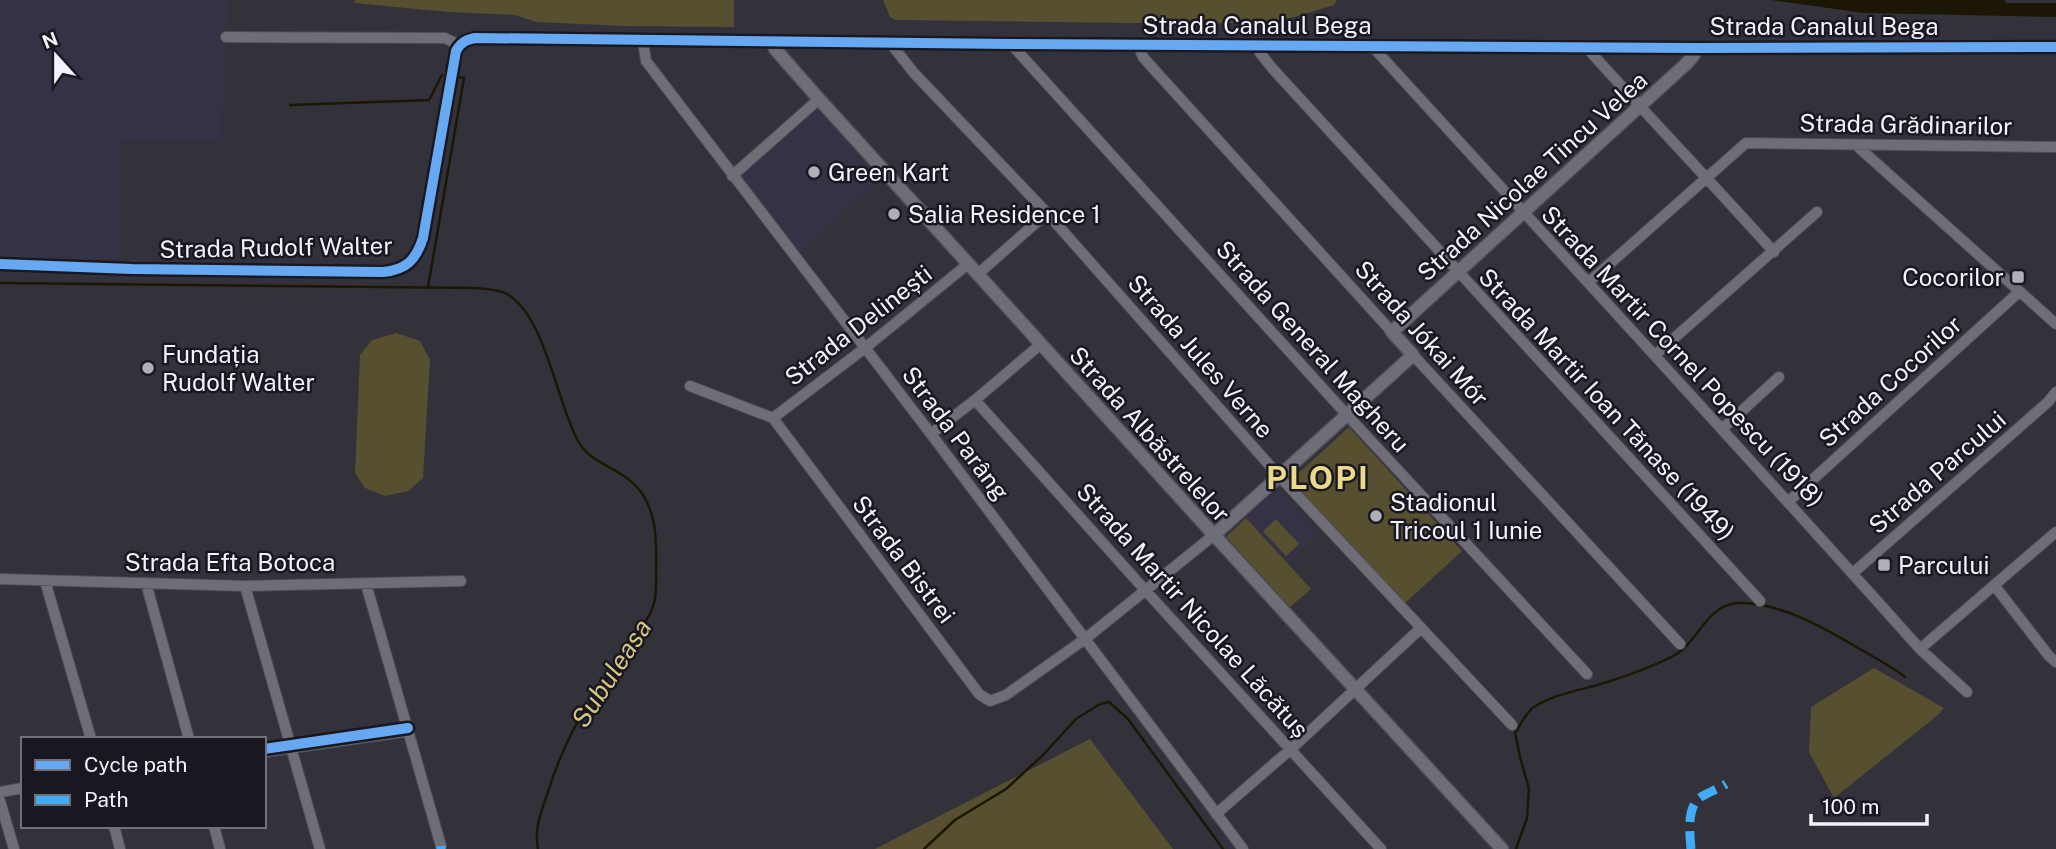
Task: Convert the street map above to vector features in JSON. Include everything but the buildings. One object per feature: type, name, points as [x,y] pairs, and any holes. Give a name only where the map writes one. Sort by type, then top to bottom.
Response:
[{"type":"street","points":[[226,37],[445,38],[459,45]]},
{"type":"street","name":"Strada Canalul Bega","points":[[459,45],[475,38],[891,44],[2056,47]]},
{"type":"street","name":"Strada Parâng","points":[[643,41],[646,61],[1243,849]]},
{"type":"street","name":"Strada Albăstrelelor","points":[[773,43],[775,49],[819,99],[1214,536],[1502,849]]},
{"type":"street","name":"Strada Jules Verne","points":[[891,44],[914,73],[1047,213],[1279,477],[1512,725]]},
{"type":"street","name":"Strada General Magheru","points":[[1011,44],[1347,415],[1587,674]]},
{"type":"street","name":"Strada Rudolf Walter","points":[[0,264],[255,271],[383,272],[403,268],[415,257],[423,238],[454,58],[459,45]]},
{"type":"street","name":"Strada Jókai Mór","points":[[1138,45],[1150,65],[1680,644]]},
{"type":"street","name":"Strada Martir Ioan Tănase (1949)","points":[[1258,46],[1272,68],[1760,601]]},
{"type":"street","name":"Strada Martir Cornel Popescu (1918)","points":[[1372,46],[1920,649],[1967,692]]},
{"type":"street","points":[[1586,47],[1774,252]]},
{"type":"street","name":"Strada Nicolae Tincu Velea","points":[[1392,332],[1686,64],[1697,48]]},
{"type":"street","points":[[732,176],[819,99]]},
{"type":"street","name":"Strada Grădinarilor","points":[[1707,177],[1739,148],[1754,142],[2056,147]]},
{"type":"street","points":[[1856,145],[2056,324]]},
{"type":"street","points":[[1589,282],[1707,177]]},
{"type":"street","points":[[1655,355],[1817,212]]},
{"type":"street","name":"Strada Delinești","points":[[773,418],[1047,213]]},
{"type":"street","name":"Strada Cocorilor","points":[[1788,501],[2019,292]]},
{"type":"street","points":[[931,434],[1041,344]]},
{"type":"street","points":[[1085,639],[1214,536],[1413,355]]},
{"type":"street","points":[[1722,429],[1779,377]]},
{"type":"street","points":[[690,386],[773,418]]},
{"type":"street","name":"Strada Parcului","points":[[1853,573],[2048,402],[2056,392]]},
{"type":"street","name":"Strada Martir Nicolae Lăcătuș","points":[[975,400],[1381,849]]},
{"type":"street","name":"Strada Bistrei","points":[[773,418],[984,698],[990,701],[1006,695],[1085,639]]},
{"type":"street","points":[[1920,649],[2056,532]]},
{"type":"street","name":"Strada Efta Botoca","points":[[0,579],[245,586],[461,581]]},
{"type":"street","points":[[45,581],[90,737]]},
{"type":"street","points":[[146,583],[188,737]]},
{"type":"street","points":[[366,584],[441,846]]},
{"type":"street","points":[[1994,585],[2054,660]]},
{"type":"street","points":[[245,586],[320,849]]},
{"type":"street","points":[[1216,814],[1291,750],[1421,628]]},
{"type":"street","points":[[266,752],[409,731]]},
{"type":"street","points":[[0,792],[21,788]]},
{"type":"street","points":[[0,801],[14,849]]},
{"type":"street","points":[[115,828],[120,849]]},
{"type":"street","points":[[215,828],[220,849]]},
{"type":"shaded area","points":[[0,0],[228,0],[221,140],[119,141],[119,260],[0,259]]},
{"type":"shaded area","points":[[355,0],[734,0],[734,27],[537,22],[515,15],[448,12],[355,3]]},
{"type":"shaded area","points":[[883,0],[1337,0],[1334,5],[1284,20],[1206,24],[896,20],[890,17]]},
{"type":"shaded area","points":[[1771,0],[2005,0],[2006,3],[2056,3],[2056,17],[1864,13]]},
{"type":"shaded area","points":[[816,107],[880,179],[798,254],[739,178]]},
{"type":"shaded area","points":[[396,333],[420,341],[430,360],[423,478],[408,491],[385,496],[365,488],[355,473],[360,355],[372,340]]},
{"type":"shaded area","name":"Stadionul Tricoul 1 Iunie","points":[[1349,427],[1462,551],[1403,605],[1290,481]]},
{"type":"shaded area","points":[[1278,489],[1319,534],[1287,563],[1246,518]]},
{"type":"shaded area","points":[[1246,518],[1311,589],[1290,607],[1226,537]]},
{"type":"shaded area","points":[[1276,519],[1299,544],[1286,556],[1263,531]]},
{"type":"shaded area","points":[[1874,668],[1944,708],[1834,798],[1809,752],[1811,707]]},
{"type":"shaded area","points":[[1090,739],[1173,849],[875,849]]},
{"type":"waterway","points":[[290,105],[429,100],[442,75]]},
{"type":"waterway","points":[[428,287],[464,78],[459,77]]},
{"type":"waterway","name":"Subuleasa","points":[[0,283],[476,288],[504,292],[520,305],[541,340],[578,441],[594,458],[638,488],[650,509],[656,546],[656,591],[652,609],[577,723],[566,745],[539,820],[538,849]]},
{"type":"waterway","points":[[1516,849],[1527,818],[1529,789],[1515,733],[1528,712],[1555,697],[1624,676],[1673,656],[1690,642],[1711,616],[1730,604],[1758,604],[1803,618],[1905,677]]},
{"type":"waterway","points":[[924,849],[955,820],[1006,789],[1043,755],[1076,719],[1100,704],[1109,702],[1128,719],[1223,849]]},
{"type":"marked path","points":[[1691,849],[1690,821],[1696,801],[1726,784]]},
{"type":"cycle path","points":[[0,264],[132,269],[383,272],[398,269],[413,258],[423,238],[456,51],[464,42],[475,38],[1697,48],[2056,47]]},
{"type":"cycle path","points":[[266,749],[408,728]]},
{"type":"place","name":"Green Kart","points":[[814,172]]},
{"type":"place","name":"Salia Residence 1","points":[[894,214]]},
{"type":"place","name":"Cocorilor","points":[[2018,277]]},
{"type":"place","name":"Fundația Rudolf Walter","points":[[148,368]]},
{"type":"place","name":"Stadionul Tricoul 1 Iunie","points":[[1376,516]]},
{"type":"place","name":"Parcului","points":[[1884,565]]},
{"type":"district","name":"PLOPI","points":[[1318,477]]}]
